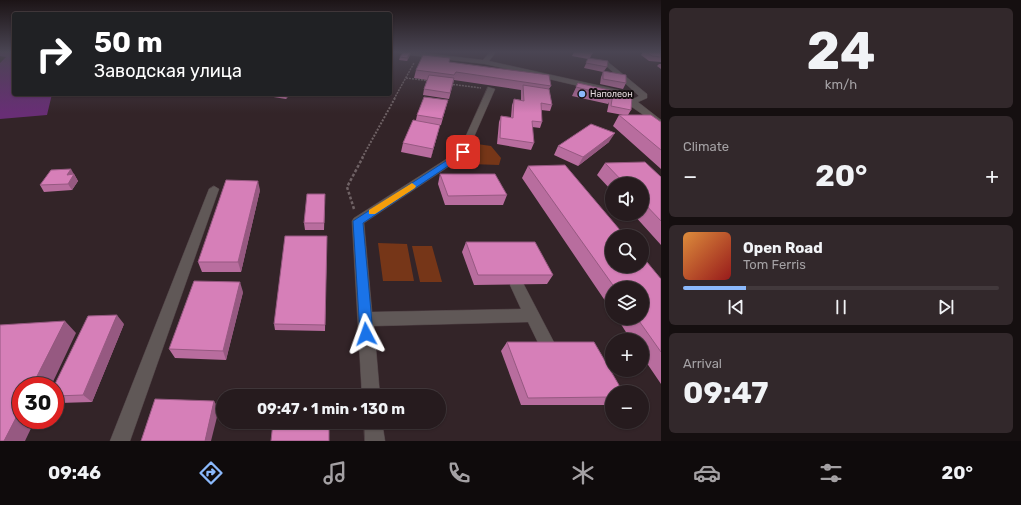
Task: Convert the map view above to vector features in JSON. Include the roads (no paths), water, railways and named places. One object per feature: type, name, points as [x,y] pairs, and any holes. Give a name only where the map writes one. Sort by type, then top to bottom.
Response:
[{"type":"street","points":[[531,73],[616,92],[633,102],[661,124]]},
{"type":"street","points":[[617,73],[644,96],[633,102]]},
{"type":"street","points":[[370,389],[358,221],[463,152],[491,89]]},
{"type":"street","points":[[120,441],[214,189]]},
{"type":"street","points":[[517,284],[550,350]]},
{"type":"street","points":[[365,319],[532,315]]},
{"type":"street","points":[[374,429],[375,441]]},
{"type":"place","name":"Наполеон","points":[[582,94]]}]
